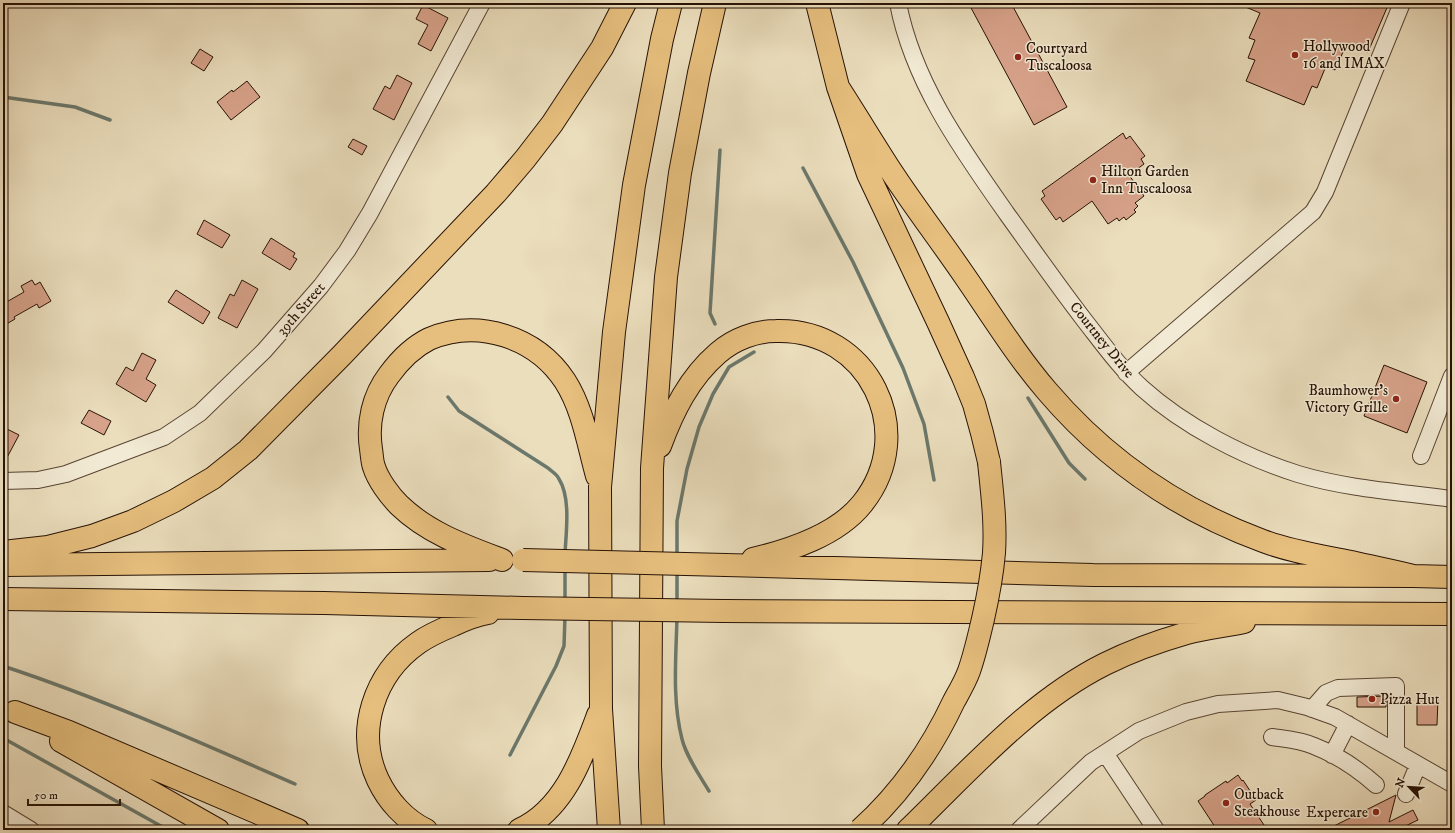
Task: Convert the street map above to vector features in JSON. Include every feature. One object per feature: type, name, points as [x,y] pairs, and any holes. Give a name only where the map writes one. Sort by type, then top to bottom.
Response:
[{"type":"highway","points":[[3,552],[48,547],[92,536],[133,521],[174,501],[213,478],[248,450],[496,193],[520,165],[552,124],[578,86],[602,48],[625,3]]},
{"type":"highway","points":[[609,830],[601,709],[600,487],[614,332],[634,185],[662,39],[671,3]]},
{"type":"highway","points":[[653,830],[650,766],[652,468],[666,277],[680,173],[699,73],[715,3]]},
{"type":"highway","points":[[817,3],[838,87],[868,174],[938,322],[974,404],[989,462],[995,522],[991,583],[978,642],[969,672],[943,725],[928,750],[896,792],[872,820],[860,830]]},
{"type":"highway","points":[[838,87],[892,172],[1019,355],[1046,390],[1076,424],[1109,454],[1144,481],[1182,504],[1222,524],[1264,542],[1307,554],[1414,576]]},
{"type":"highway","points":[[512,560],[452,541],[410,515],[388,493],[374,467],[369,438],[370,422],[376,400],[385,380],[394,368],[416,347],[443,334],[473,330],[488,331],[507,336],[525,344],[541,355],[565,381],[574,399],[582,418],[600,487]]},
{"type":"highway","points":[[652,468],[668,423],[693,380],[704,366],[719,352],[737,340],[753,334],[770,331],[787,330],[802,332],[839,348],[855,360],[868,376],[883,405],[887,435],[884,458],[878,480],[862,505],[839,525],[800,546],[772,555],[726,565]]},
{"type":"highway","points":[[3,565],[512,560],[1093,574],[1452,577]]},
{"type":"highway","points":[[3,599],[324,603],[724,611],[1294,612],[1452,614]]},
{"type":"highway","points":[[426,830],[410,820],[390,800],[381,787],[375,773],[368,746],[368,731],[369,716],[378,689],[396,664],[418,643],[431,635],[481,614],[523,608]]},
{"type":"highway","points":[[908,830],[997,744],[1066,686],[1105,664],[1146,646],[1188,633],[1294,612]]},
{"type":"highway","points":[[9,709],[69,746],[218,830]]},
{"type":"highway","points":[[9,709],[69,732],[298,830]]},
{"type":"highway","points":[[519,830],[536,820],[548,810],[566,786],[581,758],[601,709]]},
{"type":"street","name":"39th Street","points":[[3,481],[38,480],[66,474],[164,438],[200,413],[254,361],[298,314],[347,251],[370,213],[482,3]]},
{"type":"street","name":"Courtney Drive","points":[[898,3],[901,18],[915,60],[934,101],[956,140],[1058,286],[1112,357],[1143,389],[1178,416],[1216,439],[1256,458],[1298,474],[1341,484],[1452,499]]},
{"type":"street","points":[[1126,373],[1313,212],[1325,192],[1402,3]]},
{"type":"street","points":[[1420,456],[1452,376]]},
{"type":"street","points":[[1312,709],[1326,694],[1338,688],[1396,686],[1396,752]]},
{"type":"street","points":[[1019,830],[1091,762],[1139,731],[1186,712],[1218,704],[1278,700],[1312,709],[1335,717],[1452,784]]},
{"type":"street","points":[[1332,755],[1348,724]]},
{"type":"street","points":[[1272,737],[1294,740],[1314,746],[1361,772],[1376,785]]},
{"type":"street","points":[[1105,753],[1156,830]]},
{"type":"street","points":[[1406,794],[1418,765]]},
{"type":"street","points":[[3,813],[31,830]]},
{"type":"building","name":"Courtyard Tuscaloosa","points":[[976,3],[1011,3],[1067,107],[1034,125],[970,6]]},
{"type":"building","name":"Hollywood 16 and IMAX","points":[[1236,3],[1389,3],[1368,52],[1347,43],[1335,70],[1326,66],[1317,88],[1312,86],[1304,105],[1246,81],[1255,60],[1248,58],[1255,40],[1249,38],[1260,13]]},
{"type":"building","points":[[423,5],[448,18],[431,51],[418,44],[428,25],[416,19]]},
{"type":"building","points":[[200,49],[213,57],[204,71],[191,63]]},
{"type":"building","points":[[397,75],[412,83],[394,120],[373,109],[385,86],[390,89]]},
{"type":"building","points":[[247,81],[260,97],[231,120],[217,102],[232,90],[233,92]]},
{"type":"building","name":"Hilton Garden Inn Tuscaloosa","points":[[1123,133],[1126,139],[1130,136],[1145,156],[1141,159],[1144,164],[1129,175],[1144,196],[1135,203],[1138,206],[1134,210],[1136,212],[1126,220],[1124,217],[1119,221],[1117,218],[1108,224],[1092,201],[1063,222],[1060,217],[1056,220],[1041,199],[1045,196],[1042,191]]},
{"type":"building","points":[[353,139],[367,146],[362,155],[348,147]]},
{"type":"building","points":[[204,220],[230,235],[222,248],[197,234]]},
{"type":"building","points":[[271,238],[295,253],[293,257],[297,259],[290,270],[262,253]]},
{"type":"building","points":[[32,280],[35,285],[40,282],[51,301],[39,308],[37,304],[14,317],[15,319],[3,326],[3,304],[24,292],[21,286]]},
{"type":"building","points":[[242,280],[258,289],[237,328],[218,318],[230,294],[234,296]]},
{"type":"building","points":[[176,290],[210,312],[203,324],[168,302]]},
{"type":"building","points":[[142,353],[156,360],[146,379],[156,385],[146,402],[116,384],[126,367],[133,371]]},
{"type":"building","name":"Baumhower's Victory Grille","points":[[1384,365],[1427,382],[1407,433],[1364,416]]},
{"type":"building","points":[[89,410],[111,421],[104,435],[81,423]]},
{"type":"building","points":[[3,427],[19,435],[3,465]]},
{"type":"building","name":"Pizza Hut","points":[[1386,696],[1386,707],[1357,707],[1357,697]]},
{"type":"building","points":[[1417,698],[1438,698],[1437,725],[1417,725]]},
{"type":"building","name":"Outback Steakhouse","points":[[1238,775],[1256,800],[1250,804],[1264,825],[1257,830],[1217,830],[1198,801],[1226,781],[1227,783]]},
{"type":"building","name":"Expercare","points":[[1396,795],[1389,822],[1413,810],[1418,820],[1397,830],[1326,830]]},
{"type":"waterway","points":[[3,97],[75,107],[110,120]]},
{"type":"waterway","points":[[715,324],[710,313],[720,150]]},
{"type":"waterway","points":[[803,168],[853,262],[903,368],[924,424],[934,480]]},
{"type":"waterway","points":[[677,557],[677,521],[687,469],[699,427],[713,394],[729,367],[754,352]]},
{"type":"waterway","points":[[448,397],[459,411],[548,468],[558,477],[563,487],[567,515],[565,554]]},
{"type":"waterway","points":[[1028,398],[1069,463],[1085,479]]},
{"type":"waterway","points":[[565,568],[565,602]]},
{"type":"waterway","points":[[677,571],[677,603]]},
{"type":"waterway","points":[[510,755],[556,666],[564,646],[565,616]]},
{"type":"waterway","points":[[677,617],[675,679],[679,724],[684,746],[709,791]]},
{"type":"waterway","points":[[3,666],[77,692],[187,737],[295,784]]},
{"type":"waterway","points":[[3,738],[168,830]]},
{"type":"place","name":"Hollywood 16 and IMAX","points":[[1295,55]]},
{"type":"place","name":"Courtyard Tuscaloosa","points":[[1018,57]]},
{"type":"place","name":"Hilton Garden Inn Tuscaloosa","points":[[1093,180]]},
{"type":"place","name":"Baumhower's Victory Grille","points":[[1396,399]]},
{"type":"place","name":"Pizza Hut","points":[[1372,699]]},
{"type":"place","name":"Outback Steakhouse","points":[[1226,803]]},
{"type":"place","name":"Expercare","points":[[1376,812]]}]
